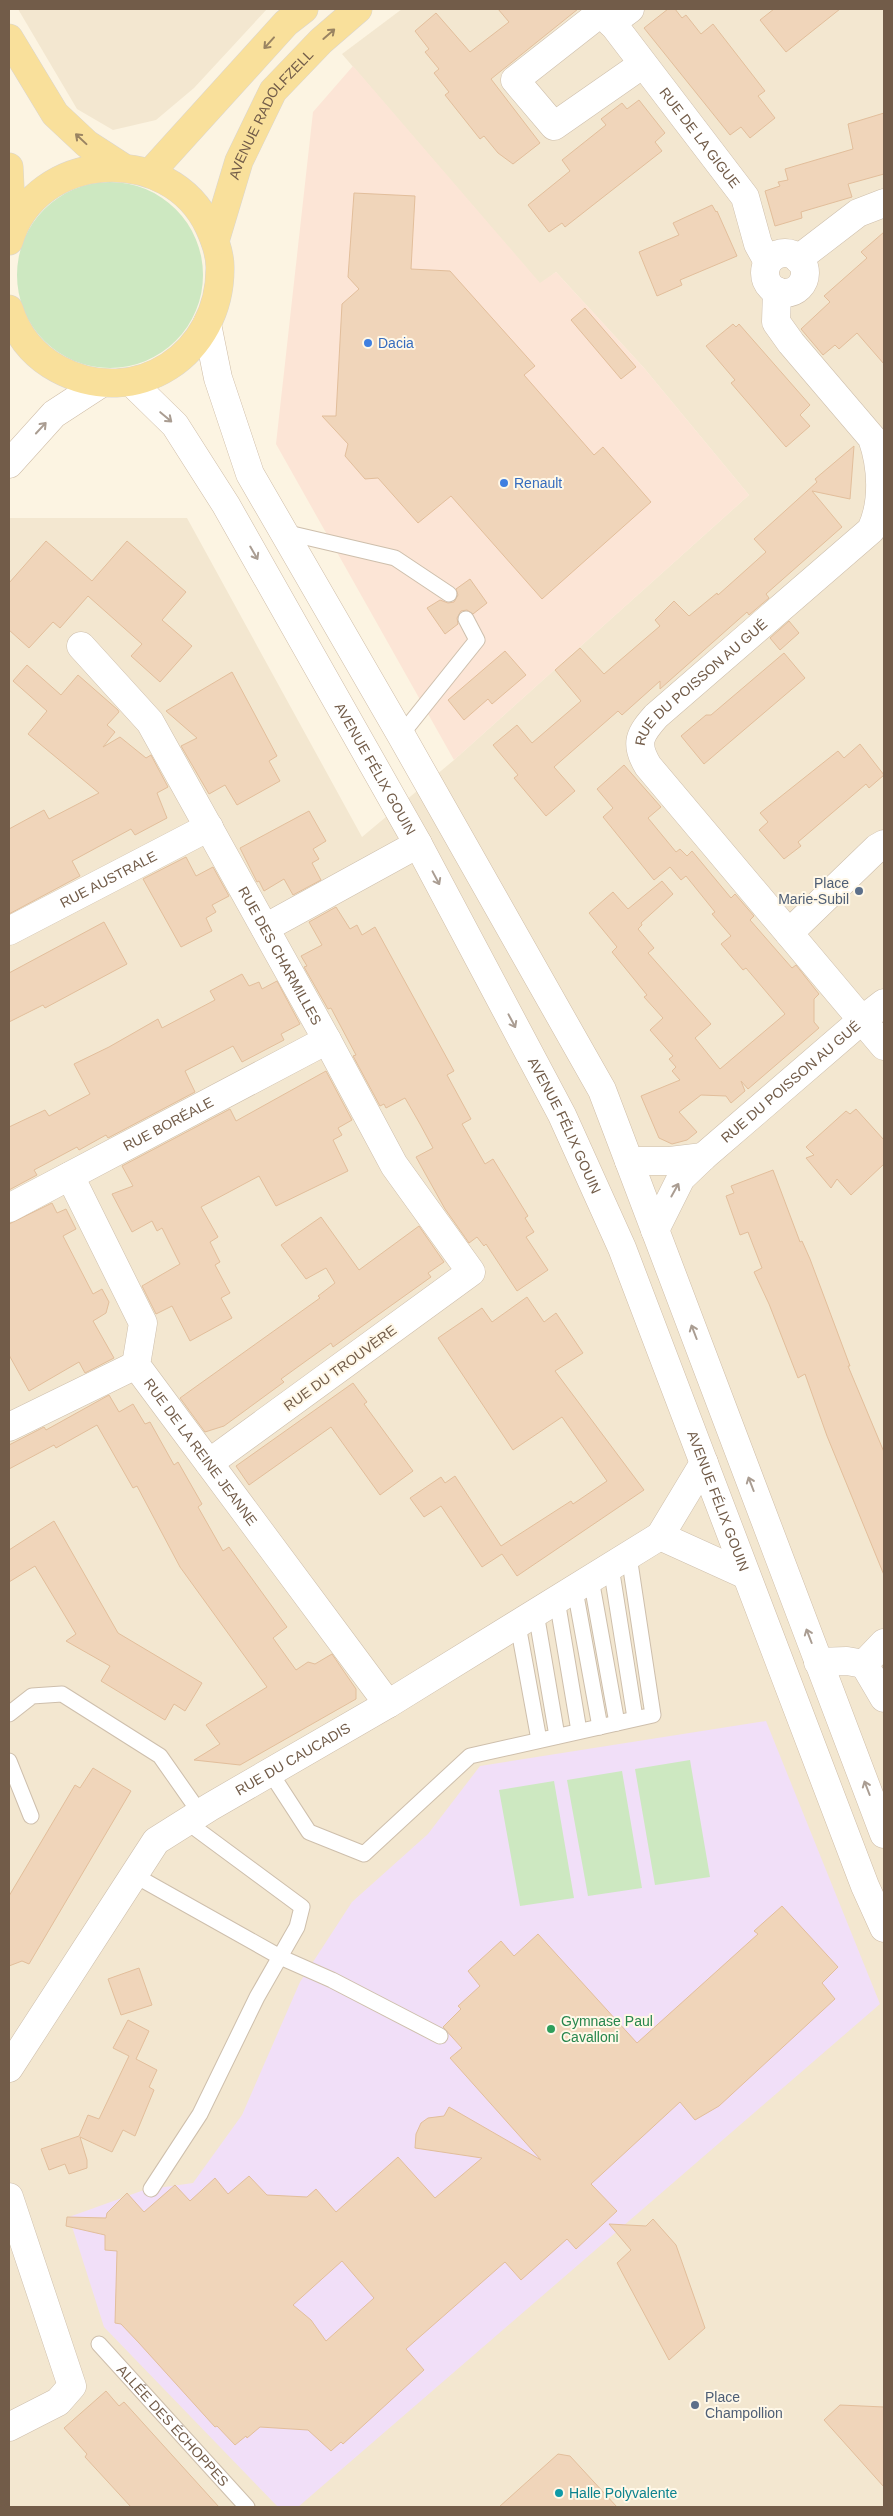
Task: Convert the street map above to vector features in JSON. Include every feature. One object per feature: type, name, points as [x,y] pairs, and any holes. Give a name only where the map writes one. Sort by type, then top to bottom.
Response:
[{"type":"main road","points":[[150,173],[286,23],[304,9]]},
{"type":"main road","name":"AVENUE RADOLFZELL","points":[[215,240],[239,161],[273,91],[321,40],[358,9]]},
{"type":"main road","points":[[9,38],[55,114],[87,144],[122,166]]},
{"type":"main road","points":[[10,236],[23,211],[38,194],[56,181],[77,172],[99,167],[122,166],[150,173],[172,184],[190,200],[205,219],[215,240],[220,264],[220,289],[199,340],[177,362],[150,377],[132,383],[100,384],[73,377],[48,364],[27,345],[10,322]]},
{"type":"main road","points":[[9,167],[10,236]]},
{"type":"street","points":[[620,16],[603,12],[516,80],[554,126],[643,64]]},
{"type":"street","name":"RUE DE LA GIGUE","points":[[620,16],[643,64],[745,197],[758,244],[768,262]]},
{"type":"street","points":[[798,259],[858,213],[884,203]]},
{"type":"street","points":[[784,254],[798,259],[805,270],[800,286],[788,293],[772,288],[765,277],[768,262],[777,255],[784,254]]},
{"type":"street","name":"RUE DU POISSON AU GUÉ","points":[[655,1230],[681,1178],[703,1156],[862,1020],[648,766],[642,756],[639,742],[642,732],[656,716],[871,530],[879,513],[879,458],[872,438],[791,343],[776,322],[777,291]]},
{"type":"street","points":[[207,324],[220,385],[250,474],[401,735],[602,1090],[884,1834]]},
{"type":"street","name":"AVENUE FÉLIX GOUIN","points":[[132,383],[175,425],[226,505],[418,844],[562,1115],[622,1248],[865,1886],[884,1928]]},
{"type":"street","points":[[9,464],[54,414],[100,384]]},
{"type":"street","name":"RUE DES CHARMILLES","points":[[81,646],[150,722],[327,1040],[394,1165],[471,1272]]},
{"type":"street","name":"RUE AUSTRALE","points":[[9,931],[209,827]]},
{"type":"street","points":[[265,928],[418,844]]},
{"type":"street","points":[[789,933],[877,848],[884,844]]},
{"type":"street","points":[[884,1004],[862,1020],[884,1046]]},
{"type":"street","name":"RUE BORÉALE","points":[[9,1208],[327,1040]]},
{"type":"street","points":[[629,1161],[670,1161],[703,1156]]},
{"type":"street","name":"RUE DE LA REINE JEANNE","points":[[70,1176],[143,1323],[136,1365],[388,1704]]},
{"type":"street","name":"RUE DU TROUVÈRE","points":[[209,1464],[471,1272]]},
{"type":"street","points":[[9,1427],[136,1365]]},
{"type":"street","name":"RUE DU CAUCADIS","points":[[9,2068],[156,1842],[193,1817],[388,1704],[660,1536],[704,1463]]},
{"type":"street","points":[[660,1536],[746,1575]]},
{"type":"street","points":[[864,1664],[884,1644]]},
{"type":"street","points":[[818,1662],[847,1661],[864,1664],[884,1698]]},
{"type":"street","points":[[9,2197],[72,2386],[58,2402],[9,2427]]},
{"type":"lane","points":[[284,532],[395,558],[449,594]]},
{"type":"lane","points":[[401,735],[477,640],[466,619]]},
{"type":"lane","points":[[574,1590],[635,1718]]},
{"type":"lane","points":[[270,1772],[309,1832],[364,1854],[470,1756],[653,1715],[574,1590]]},
{"type":"lane","points":[[574,1590],[617,1723]]},
{"type":"lane","points":[[574,1590],[600,1727]]},
{"type":"lane","points":[[574,1590],[580,1731]]},
{"type":"lane","points":[[557,1736],[574,1590]]},
{"type":"lane","points":[[539,1740],[574,1590]]},
{"type":"lane","points":[[9,1714],[32,1696],[62,1694],[160,1756],[193,1817],[302,1907],[297,1927],[257,1997],[200,2114],[151,2189]]},
{"type":"lane","points":[[9,1761],[31,1816]]},
{"type":"lane","points":[[134,1875],[280,1957],[332,1980],[440,2036]]},
{"type":"lane","name":"ALLÉE DES ÉCHOPPES","points":[[99,2344],[247,2507]]},
{"type":"shaded area","points":[[18,9],[267,9],[194,88],[156,120],[113,130],[77,109]]},
{"type":"shaded area","points":[[402,9],[884,9],[884,2507],[9,2507],[9,518],[187,518],[362,837],[454,760],[749,495],[644,368],[556,272],[540,284],[342,54]]},
{"type":"shaded area","points":[[353,66],[540,283],[556,272],[644,368],[749,495],[454,760],[276,444],[313,112]]},
{"type":"shaded area","points":[[766,1721],[880,2004],[298,2507],[278,2507],[104,2327],[69,2217],[144,2190],[193,2183],[242,2115],[300,1982],[352,1902],[428,1834],[480,1766]]},
{"type":"green space","points":[[110,182],[146,189],[176,209],[196,239],[203,275],[196,311],[176,341],[146,361],[110,368],[74,361],[44,341],[24,311],[17,275],[24,239],[44,209],[74,189]]},
{"type":"green space","points":[[690,1760],[710,1877],[655,1885],[635,1769]]},
{"type":"green space","points":[[622,1771],[642,1888],[588,1896],[567,1780]]},
{"type":"green space","points":[[554,1781],[574,1898],[520,1906],[499,1790]]},
{"type":"building","points":[[498,9],[578,9],[491,79],[540,143],[513,164],[498,153],[484,136],[480,139],[445,95],[449,92],[434,73],[439,69],[425,52],[429,49],[415,31],[436,13],[470,52],[509,22]]},
{"type":"building","points":[[668,9],[675,9],[682,18],[686,15],[701,34],[713,24],[765,91],[758,96],[775,118],[750,138],[741,127],[730,135],[644,28]]},
{"type":"building","points":[[774,9],[840,9],[786,52],[760,20]]},
{"type":"building","points":[[639,100],[665,133],[655,142],[662,151],[565,227],[562,223],[549,232],[528,205],[570,171],[562,160],[606,125],[601,119],[622,103],[627,109]]},
{"type":"building","points":[[884,113],[884,174],[848,184],[852,197],[801,212],[802,218],[775,226],[765,191],[780,186],[778,182],[788,180],[785,169],[853,149],[848,124]]},
{"type":"building","points":[[354,193],[415,196],[411,269],[450,271],[535,366],[524,375],[594,455],[603,447],[651,502],[542,599],[451,496],[418,523],[378,478],[365,479],[345,456],[348,444],[322,416],[336,416],[342,304],[359,289],[348,277]]},
{"type":"building","points":[[712,205],[717,211],[737,256],[680,280],[682,285],[657,296],[639,252],[679,235],[673,223]]},
{"type":"building","points":[[884,232],[884,364],[857,333],[839,349],[835,345],[823,355],[801,329],[830,302],[824,296],[867,258],[861,252]]},
{"type":"building","points":[[585,308],[636,367],[621,379],[571,320]]},
{"type":"building","points":[[733,324],[736,327],[739,324],[810,405],[800,415],[810,426],[786,447],[731,383],[735,380],[706,346]]},
{"type":"building","points":[[854,446],[850,499],[812,491],[842,527],[766,594],[769,598],[749,615],[747,612],[660,689],[660,681],[622,715],[618,711],[554,767],[575,791],[546,816],[514,778],[518,775],[493,745],[517,725],[532,743],[581,701],[555,670],[580,648],[604,674],[660,626],[655,620],[674,601],[689,616],[717,593],[718,595],[766,552],[754,539],[817,482],[815,479]]},
{"type":"building","points":[[46,541],[92,581],[127,541],[186,592],[162,620],[192,646],[160,682],[131,656],[142,644],[88,596],[60,628],[53,622],[29,648],[9,630],[9,583]]},
{"type":"building","points":[[470,579],[487,603],[473,614],[467,610],[461,611],[457,618],[458,624],[445,634],[427,608],[440,600],[448,603],[454,602],[458,595],[456,589]]},
{"type":"building","points":[[789,621],[799,633],[780,650],[770,638]]},
{"type":"building","points":[[505,651],[526,675],[492,704],[488,699],[464,720],[448,700]]},
{"type":"building","points":[[784,653],[805,678],[704,764],[681,736],[706,715],[711,715]]},
{"type":"building","points":[[27,665],[61,695],[78,675],[118,710],[119,712],[107,725],[115,732],[103,747],[120,737],[146,758],[151,755],[168,787],[157,793],[167,818],[135,835],[131,829],[72,861],[80,876],[9,914],[9,829],[44,810],[49,819],[99,793],[28,734],[47,711],[13,681]]},
{"type":"building","points":[[232,672],[277,756],[269,761],[280,781],[237,805],[225,785],[209,794],[181,746],[197,738],[166,711]]},
{"type":"building","points":[[860,744],[884,775],[869,788],[866,784],[798,842],[801,846],[784,859],[759,830],[768,822],[760,813],[838,751],[844,758]]},
{"type":"building","points":[[624,765],[661,807],[648,818],[676,852],[680,849],[687,856],[692,851],[731,898],[735,894],[754,916],[750,920],[792,968],[796,965],[819,994],[814,999],[814,1022],[819,1028],[748,1089],[741,1081],[745,1091],[731,1103],[726,1096],[701,1095],[679,1112],[697,1132],[687,1140],[672,1144],[659,1138],[641,1096],[680,1080],[672,1071],[676,1067],[669,1059],[673,1056],[650,1030],[663,1018],[644,997],[647,995],[612,952],[617,947],[589,913],[613,892],[628,909],[662,881],[673,894],[641,923],[642,925],[638,929],[654,948],[648,953],[711,1024],[695,1038],[720,1069],[785,1014],[746,968],[743,970],[721,944],[731,936],[712,914],[715,912],[686,876],[681,880],[670,867],[654,880],[603,817],[613,808],[597,789]]},
{"type":"building","points":[[309,811],[326,841],[313,849],[319,859],[312,863],[321,880],[293,895],[284,879],[264,891],[259,881],[257,882],[240,848]]},
{"type":"building","points":[[186,857],[196,876],[213,867],[229,896],[212,905],[216,912],[206,918],[212,931],[181,947],[143,879]]},
{"type":"building","points":[[336,907],[350,929],[357,925],[362,935],[375,927],[454,1071],[447,1075],[471,1119],[462,1124],[485,1164],[493,1159],[528,1216],[525,1218],[534,1232],[526,1237],[548,1270],[517,1291],[486,1244],[484,1246],[477,1237],[469,1243],[445,1209],[416,1157],[433,1148],[405,1098],[386,1108],[384,1104],[380,1106],[353,1056],[356,1055],[331,1008],[328,1009],[304,967],[307,966],[301,956],[322,945],[309,922]]},
{"type":"building","points":[[104,922],[127,964],[45,1008],[43,1005],[9,1022],[9,973]]},
{"type":"building","points":[[242,974],[249,986],[259,982],[262,989],[277,981],[300,1024],[281,1034],[284,1040],[242,1062],[233,1046],[185,1071],[195,1092],[108,1138],[106,1135],[79,1150],[77,1147],[34,1170],[37,1175],[9,1190],[9,1127],[45,1110],[49,1116],[90,1094],[74,1064],[109,1047],[158,1019],[162,1028],[215,1000],[210,991]]},
{"type":"building","points":[[326,1071],[352,1120],[338,1128],[342,1135],[333,1140],[348,1171],[276,1206],[259,1176],[201,1207],[218,1237],[210,1242],[220,1262],[215,1265],[230,1293],[221,1298],[232,1318],[190,1341],[172,1306],[156,1314],[142,1286],[180,1264],[162,1228],[157,1231],[152,1221],[132,1232],[112,1194],[133,1186],[122,1166],[230,1109],[236,1121]]},
{"type":"building","points":[[856,1109],[884,1140],[884,1164],[851,1195],[837,1179],[831,1188],[806,1158],[814,1155],[806,1147],[846,1111],[850,1114]]},
{"type":"building","points":[[773,1170],[800,1242],[802,1241],[810,1259],[850,1366],[848,1366],[884,1452],[884,1575],[827,1436],[805,1374],[798,1378],[769,1304],[754,1272],[762,1268],[748,1232],[740,1235],[726,1196],[734,1193],[731,1186]]},
{"type":"building","points":[[52,1203],[57,1213],[66,1209],[76,1229],[63,1236],[93,1294],[102,1289],[109,1302],[106,1313],[93,1321],[114,1358],[85,1373],[79,1362],[29,1391],[9,1355],[9,1224]]},
{"type":"building","points":[[321,1217],[359,1270],[419,1226],[444,1262],[428,1273],[431,1277],[333,1347],[331,1343],[281,1379],[284,1382],[224,1426],[205,1432],[180,1398],[320,1298],[318,1296],[335,1283],[326,1268],[306,1279],[281,1245]]},
{"type":"building","points":[[527,1297],[544,1322],[556,1313],[583,1353],[555,1371],[644,1490],[517,1576],[502,1554],[482,1567],[441,1506],[424,1517],[410,1498],[441,1477],[445,1483],[455,1476],[501,1546],[571,1501],[573,1504],[607,1481],[562,1417],[513,1450],[438,1338],[482,1308],[492,1322]]},
{"type":"building","points":[[353,1383],[367,1402],[364,1404],[413,1471],[380,1495],[331,1427],[249,1485],[236,1466]]},
{"type":"building","points":[[109,1395],[119,1412],[133,1404],[145,1424],[150,1422],[174,1465],[178,1462],[202,1504],[198,1507],[223,1551],[229,1547],[287,1627],[273,1638],[296,1670],[308,1662],[315,1664],[332,1654],[356,1689],[356,1699],[240,1765],[194,1760],[220,1744],[206,1725],[267,1687],[180,1567],[137,1486],[133,1488],[97,1425],[56,1448],[54,1445],[9,1469],[9,1445],[44,1427],[46,1430]]},
{"type":"building","points":[[54,1521],[118,1633],[202,1683],[185,1711],[174,1704],[165,1720],[101,1681],[110,1666],[66,1641],[76,1634],[35,1566],[9,1582],[9,1550]]},
{"type":"building","points":[[93,1768],[131,1791],[29,1964],[22,1961],[9,1966],[9,1896],[75,1785],[80,1788]]},
{"type":"building","points":[[782,1906],[838,1967],[822,1983],[835,1999],[719,2106],[695,2120],[680,2102],[591,2184],[617,2211],[576,2249],[567,2239],[521,2280],[505,2262],[406,2349],[424,2370],[343,2444],[341,2442],[331,2451],[308,2430],[260,2427],[235,2445],[217,2426],[215,2427],[121,2324],[115,2323],[117,2251],[105,2250],[105,2235],[66,2226],[67,2217],[106,2218],[107,2213],[127,2193],[144,2212],[175,2185],[190,2201],[215,2178],[228,2194],[249,2176],[267,2195],[307,2197],[316,2189],[336,2212],[398,2157],[435,2198],[482,2158],[415,2148],[416,2134],[421,2123],[428,2118],[444,2116],[449,2107],[541,2160],[450,2058],[462,2048],[443,2027],[461,2009],[458,2006],[480,1986],[468,1971],[501,1941],[514,1956],[538,1934],[637,2043],[758,1934],[754,1931]],"holes":[[[342,2261],[374,2298],[326,2341],[311,2320],[293,2305]]]},
{"type":"building","points":[[139,1968],[152,2005],[121,2015],[108,1979]]},
{"type":"building","points":[[128,2020],[149,2031],[136,2059],[157,2070],[149,2087],[154,2090],[135,2136],[123,2130],[112,2152],[80,2137],[87,2160],[87,2168],[69,2174],[65,2164],[49,2170],[41,2149],[79,2136],[88,2115],[99,2119],[129,2056],[113,2048]]},
{"type":"building","points":[[653,2219],[676,2245],[705,2328],[669,2360],[617,2263],[631,2250],[609,2224],[646,2226]]},
{"type":"building","points":[[106,2391],[119,2406],[124,2402],[219,2507],[131,2507],[85,2457],[87,2454],[64,2428]]},
{"type":"building","points":[[840,2405],[884,2407],[884,2487],[824,2420]]},
{"type":"building","name":"Halle Polyvalente","points":[[558,2454],[570,2456],[617,2507],[499,2507]]},
{"type":"place","name":"Dacia","points":[[368,343]]},
{"type":"place","name":"Renault","points":[[504,483]]},
{"type":"place","name":"Place Marie-Subil","points":[[859,891]]},
{"type":"place","name":"Gymnase Paul Cavalloni","points":[[551,2029]]},
{"type":"place","name":"Place Champollion","points":[[695,2405]]},
{"type":"place","name":"Halle Polyvalente","points":[[559,2493]]}]
